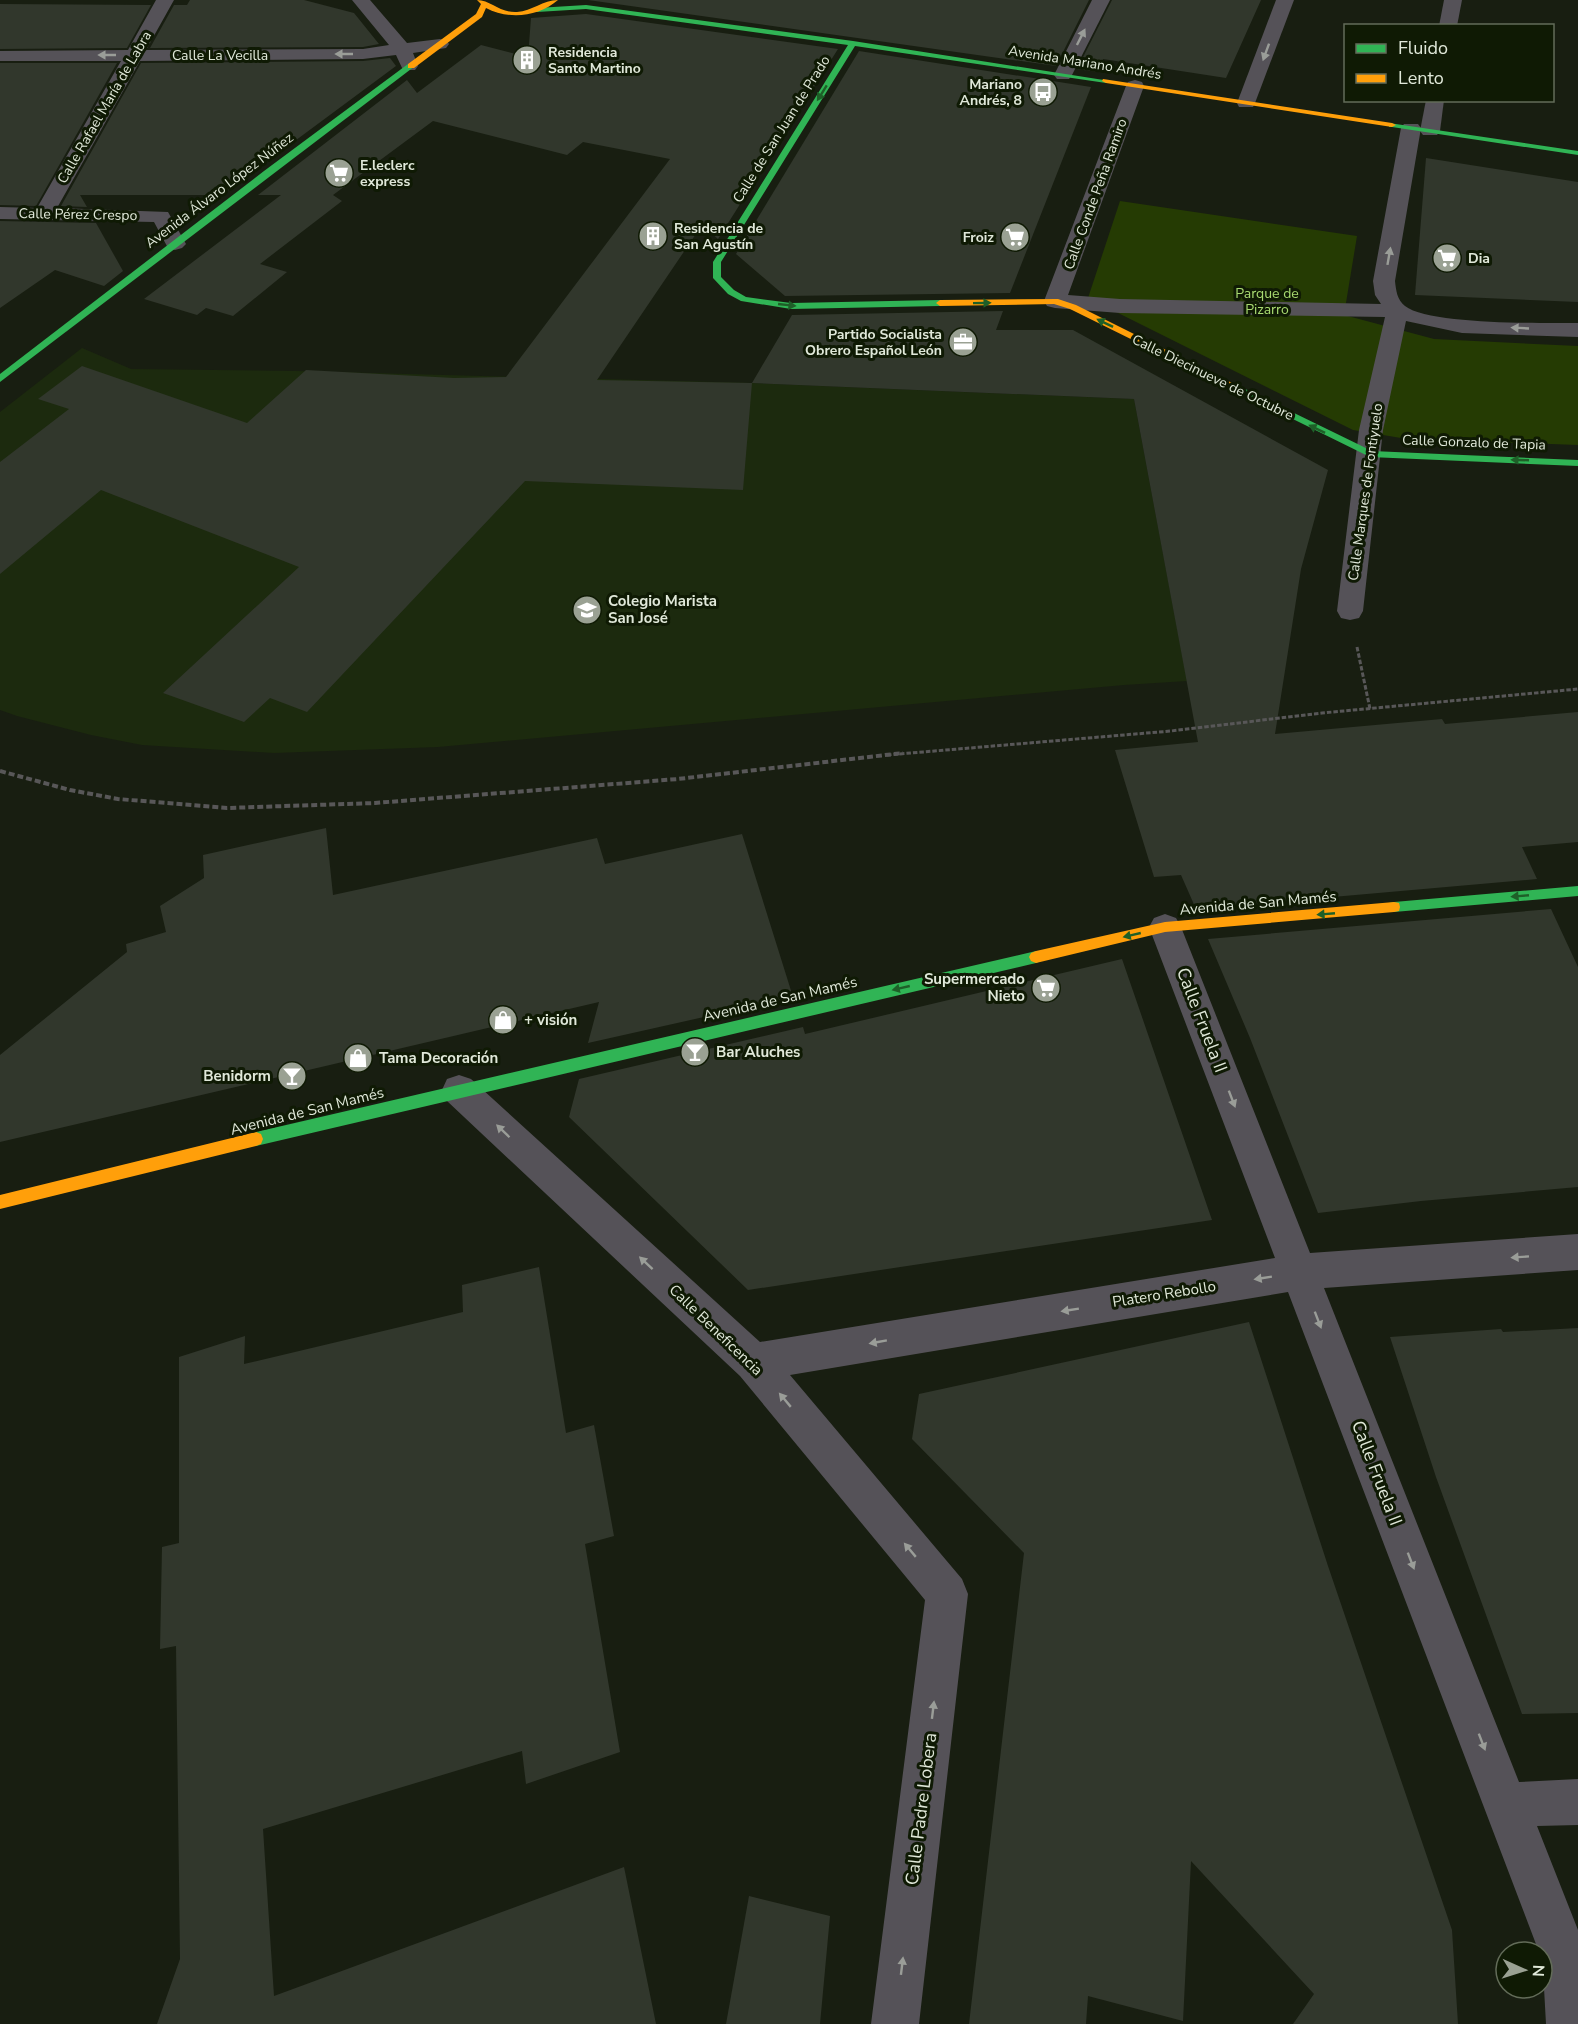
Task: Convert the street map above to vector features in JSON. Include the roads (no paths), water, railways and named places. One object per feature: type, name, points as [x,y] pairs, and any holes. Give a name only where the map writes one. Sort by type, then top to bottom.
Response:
[{"type":"street","name":"Calle Rafael María de Labra","points":[[44,213],[165,0]]},
{"type":"street","points":[[361,0],[406,59]]},
{"type":"street","points":[[537,10],[554,0]]},
{"type":"street","name":"Avenida Mariano Andrés","points":[[567,0],[586,7]]},
{"type":"street","points":[[1063,75],[1101,0]]},
{"type":"street","points":[[1246,103],[1285,0]]},
{"type":"street","points":[[1448,24],[1453,0]]},
{"type":"street","points":[[440,44],[479,15],[483,3],[507,13]]},
{"type":"street","name":"Avenida Mariano Andrés","points":[[507,13],[586,7],[853,43],[1578,153]]},
{"type":"street","points":[[460,29],[507,13]]},
{"type":"street","name":"Calle de San Juan de Prado","points":[[731,292],[717,278],[717,262],[853,43]]},
{"type":"street","name":"Calle La Vecilla","points":[[0,56],[363,54],[406,59],[440,44]]},
{"type":"street","name":"Avenida Álvaro López Núñez","points":[[0,379],[175,244],[406,59]]},
{"type":"street","name":"Calle Conde Peña Ramiro","points":[[1055,301],[1135,86]]},
{"type":"street","points":[[1397,311],[1386,296],[1384,281],[1420,130],[1434,102]]},
{"type":"street","name":"Calle Pérez Crespo","points":[[0,213],[161,216],[175,244]]},
{"type":"street","name":"Calle Diecinueve de Octubre","points":[[731,292],[744,299],[791,306],[1055,301],[1120,306],[1397,311],[1416,319],[1467,325],[1578,330]]},
{"type":"street","name":"Calle Diecinueve de Octubre","points":[[1055,301],[1370,454]]},
{"type":"street","name":"Calle Marques de Fontiyuelo","points":[[1350,611],[1371,430],[1397,311]]},
{"type":"street","name":"Calle Gonzalo de Tapia","points":[[1370,454],[1578,463]]},
{"type":"street","name":"Avenida de San Mamés","points":[[0,1202],[459,1090],[1165,927],[1578,891]]},
{"type":"street","name":"Calle Fruela II","points":[[1165,927],[1565,1957],[1570,2024]]},
{"type":"street","name":"Calle Beneficencia","points":[[459,1090],[753,1362],[947,1594]]},
{"type":"street","name":"Platero Rebollo","points":[[753,1362],[1299,1272],[1578,1252]]},
{"type":"street","name":"Calle Padre Lobera","points":[[895,2024],[947,1594]]},
{"type":"street","points":[[1506,1805],[1578,1802]]},
{"type":"place","name":"Residencia Santo Martino","points":[[527,60]]},
{"type":"place","name":"Mariano Andrés, 8","points":[[1043,92]]},
{"type":"place","name":"E.leclerc express","points":[[339,173]]},
{"type":"place","name":"Residencia de San Agustín","points":[[653,236]]},
{"type":"place","name":"Froiz","points":[[1015,237]]},
{"type":"place","name":"Dia","points":[[1447,258]]},
{"type":"place","name":"Partido Socialista Obrero Español León","points":[[963,342]]},
{"type":"place","name":"Colegio Marista San José","points":[[587,610]]},
{"type":"place","name":"Supermercado Nieto","points":[[1046,988]]},
{"type":"place","name":"+ visión","points":[[503,1020]]},
{"type":"place","name":"Bar Aluches","points":[[695,1052]]},
{"type":"place","name":"Tama Decoración","points":[[358,1058]]},
{"type":"place","name":"Benidorm","points":[[292,1076]]},
{"type":"park label","name":"Parque de Pizarro","points":[[1267,302]]}]
